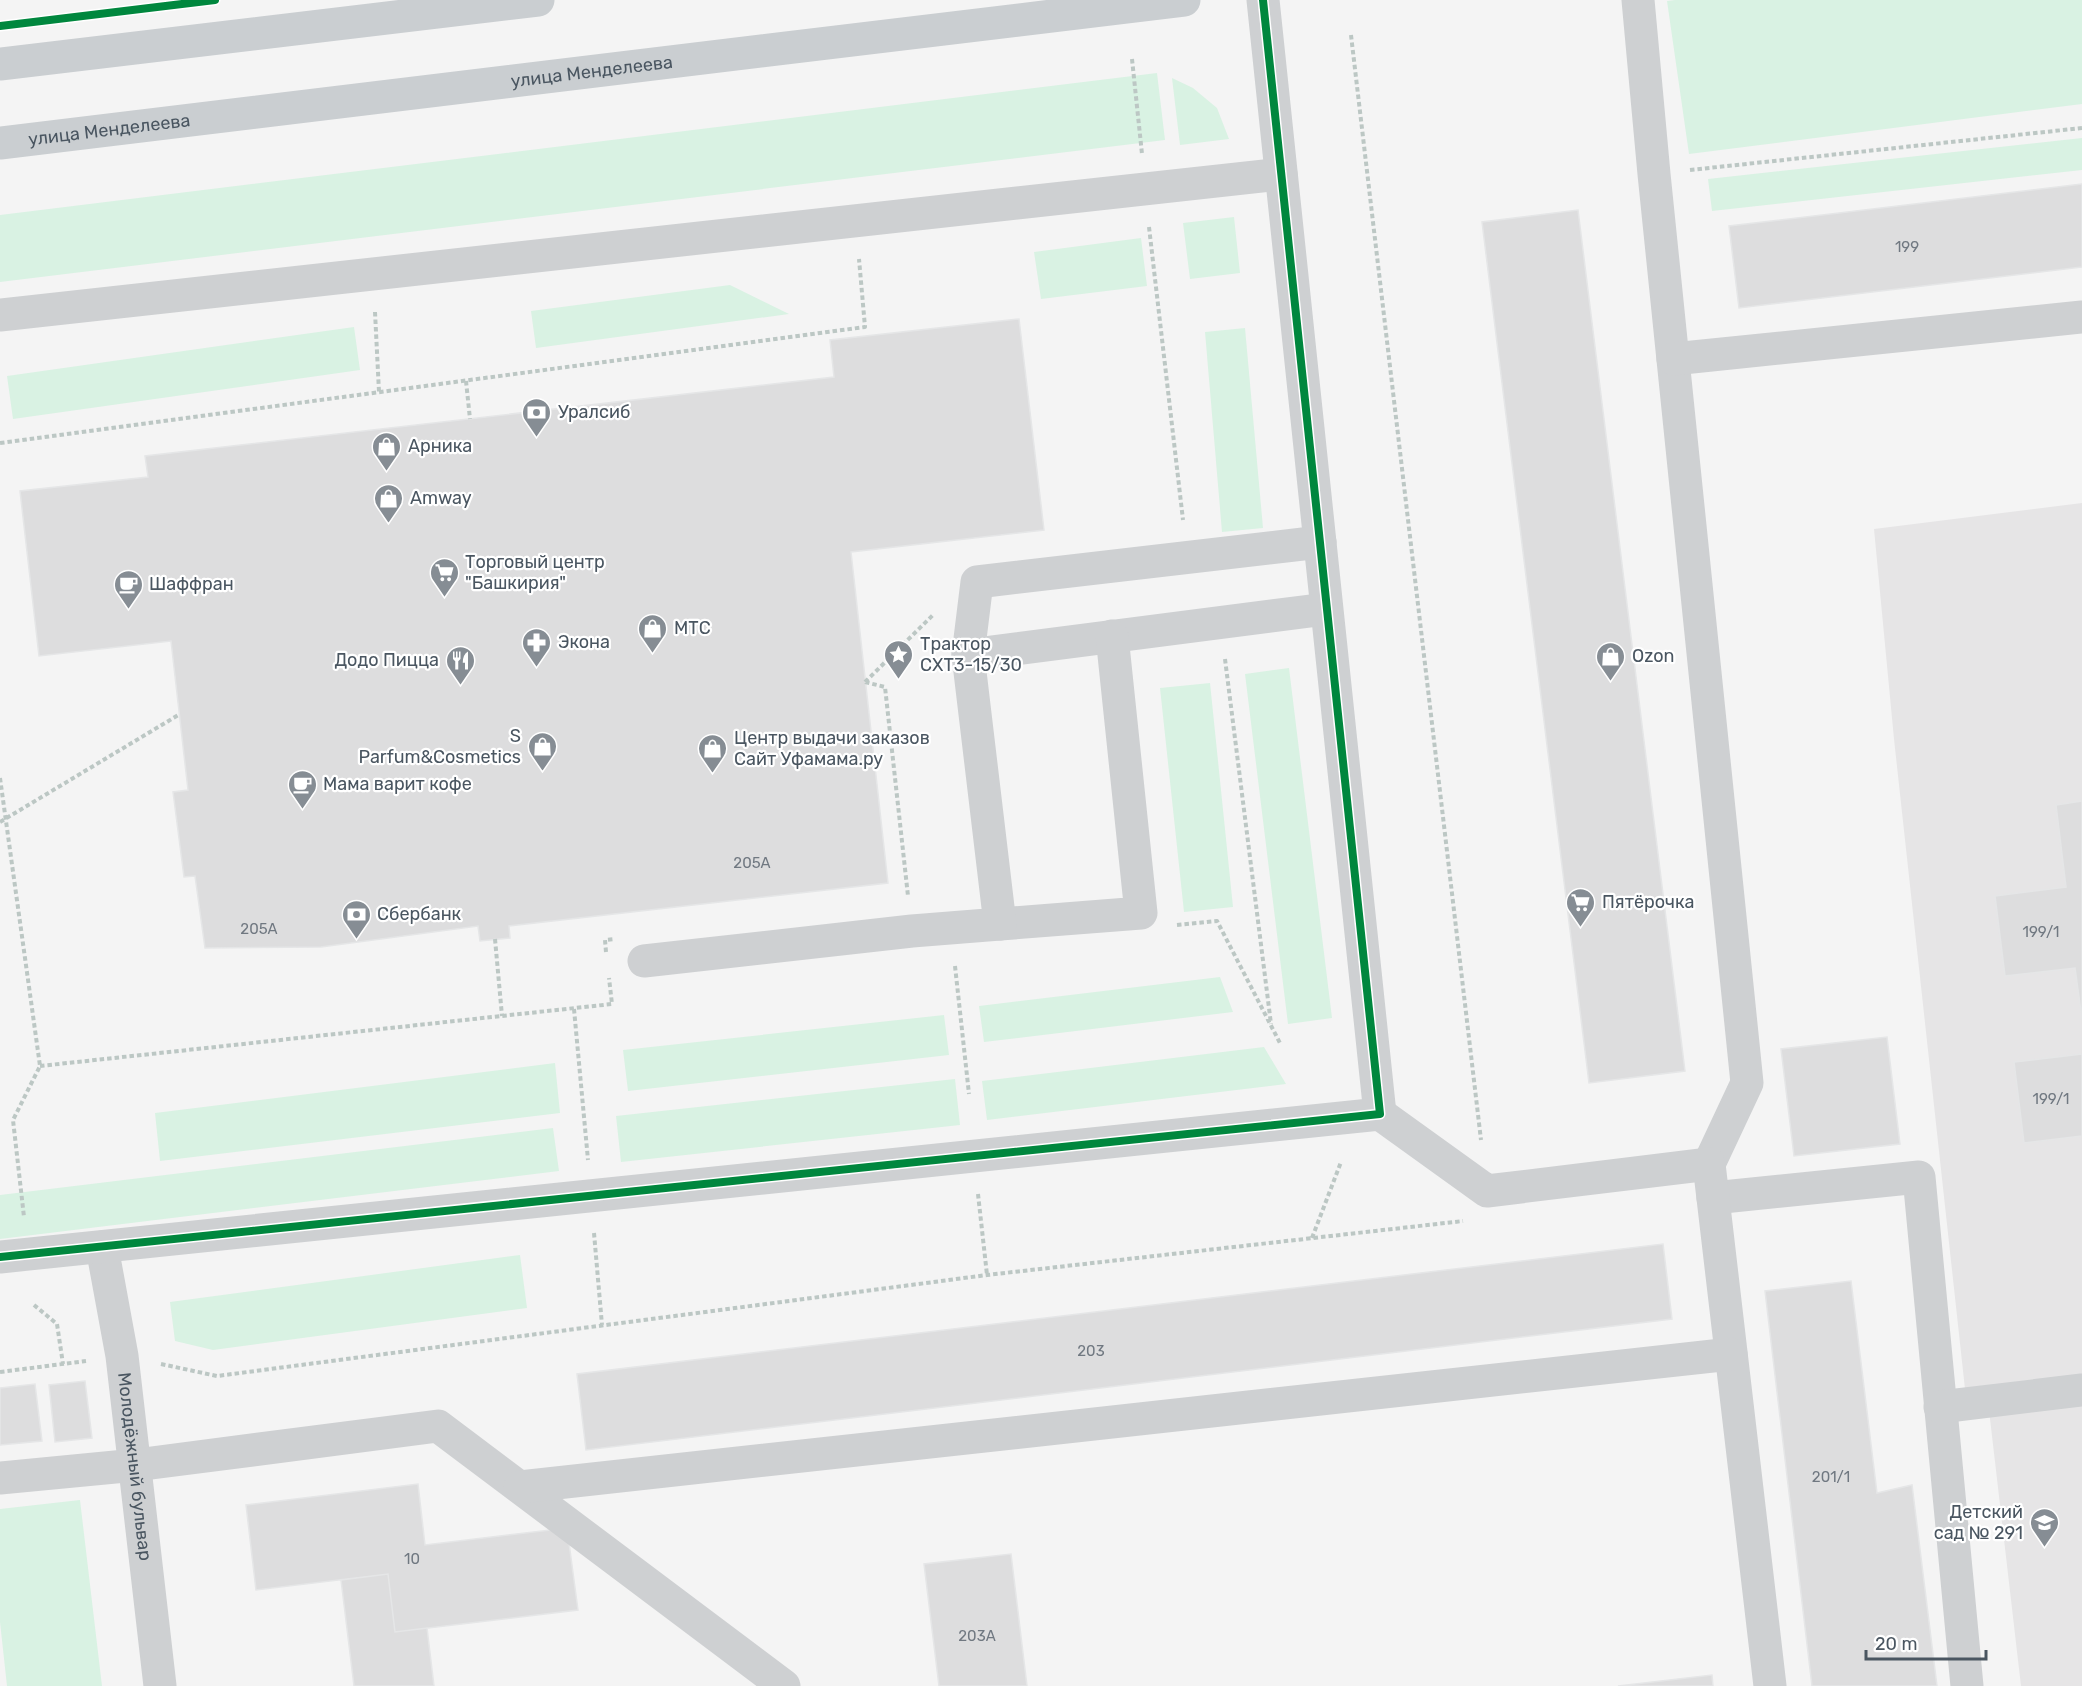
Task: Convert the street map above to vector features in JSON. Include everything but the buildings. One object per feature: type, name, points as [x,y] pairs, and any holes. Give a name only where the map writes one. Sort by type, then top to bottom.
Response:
[{"type":"main road","points":[[0,64],[538,0]]},
{"type":"main road","name":"улица Менделеева","points":[[0,143],[1184,0]]},
{"type":"street","points":[[1263,0],[1380,1114]]},
{"type":"street","points":[[1638,0],[1747,1083],[1708,1164],[1770,1686]]},
{"type":"street","points":[[0,315],[1281,174]]},
{"type":"street","points":[[1673,359],[2082,317]]},
{"type":"street","points":[[1000,924],[968,655],[977,582],[1320,542]]},
{"type":"street","points":[[968,655],[1326,609]]},
{"type":"street","points":[[644,961],[900,933],[1141,913],[1112,636]]},
{"type":"street","points":[[0,1257],[1380,1114],[1487,1191],[1708,1164]]},
{"type":"street","points":[[1713,1198],[1918,1177],[1967,1686]]},
{"type":"street","name":"Молодёжный бульвар","points":[[102,1247],[122,1356],[160,1686]]},
{"type":"street","points":[[520,1487],[1731,1354]]},
{"type":"street","points":[[1940,1407],[2082,1390]]},
{"type":"street","points":[[0,1478],[136,1465],[438,1426],[784,1686]]},
{"type":"path","points":[[0,1372],[122,1356],[217,1376],[987,1275],[1490,1218],[1351,35]]},
{"type":"path","points":[[1132,59],[1183,523]]},
{"type":"path","points":[[1654,174],[2082,128]]},
{"type":"path","points":[[0,443],[865,327],[855,221]]},
{"type":"path","points":[[373,274],[380,392]]},
{"type":"path","points":[[466,381],[470,419]]},
{"type":"path","points":[[909,908],[885,687],[865,682],[941,608]]},
{"type":"path","points":[[1220,622],[1272,1028]]},
{"type":"path","points":[[0,822],[180,714]]},
{"type":"path","points":[[0,778],[40,1066],[13,1120],[24,1217]]},
{"type":"path","points":[[1174,925],[1217,921],[1281,1045]]},
{"type":"path","points":[[495,939],[502,1016]]},
{"type":"path","points":[[607,962],[605,940],[616,939]]},
{"type":"path","points":[[40,1066],[612,1004],[608,972]]},
{"type":"path","points":[[958,989],[969,1094]]},
{"type":"path","points":[[1312,1238],[1341,1162]]},
{"type":"path","points":[[978,1187],[987,1275]]},
{"type":"path","points":[[34,1305],[57,1324],[63,1364]]},
{"type":"shaded area","points":[[2082,503],[2082,1377],[1965,1389],[1894,739],[1874,529]]},
{"type":"shaded area","name":"Детский сад № 291","points":[[2082,1399],[2082,1686],[2021,1686],[1989,1410]]},
{"type":"green space","points":[[2082,0],[2082,104],[1689,154],[1667,1]]},
{"type":"green space","points":[[1157,73],[1165,140],[0,282],[0,215]]},
{"type":"green space","points":[[1172,78],[1193,88],[1217,108],[1229,139],[1180,145]]},
{"type":"green space","points":[[2082,138],[2082,170],[1712,211],[1708,179]]},
{"type":"green space","points":[[1234,217],[1240,273],[1190,279],[1183,223]]},
{"type":"green space","points":[[1141,238],[1147,286],[1041,299],[1034,252]]},
{"type":"green space","points":[[730,285],[789,314],[536,348],[531,311]]},
{"type":"green space","points":[[354,327],[360,370],[13,419],[7,376]]},
{"type":"green space","points":[[1245,328],[1263,528],[1222,532],[1205,332]]},
{"type":"green space","points":[[1289,668],[1332,1018],[1288,1024],[1245,674]]},
{"type":"green space","points":[[1210,683],[1233,907],[1184,912],[1160,688]]},
{"type":"green space","points":[[1220,977],[1233,1012],[984,1042],[979,1006]]},
{"type":"green space","points":[[944,1015],[949,1055],[628,1091],[623,1050]]},
{"type":"green space","points":[[1264,1047],[1286,1084],[987,1120],[982,1081]]},
{"type":"green space","points":[[555,1063],[560,1113],[160,1161],[155,1113]]},
{"type":"green space","points":[[955,1079],[960,1125],[621,1162],[616,1116]]},
{"type":"green space","points":[[553,1128],[559,1171],[0,1239],[0,1195]]},
{"type":"green space","points":[[520,1255],[527,1308],[213,1350],[175,1341],[170,1302]]},
{"type":"green space","points":[[80,1500],[102,1686],[7,1686],[0,1622],[0,1509]]},
{"type":"cycle path","points":[[0,26],[215,0]]},
{"type":"cycle path","points":[[0,1257],[1380,1114],[1263,0]]},
{"type":"place","name":"Уралсиб","points":[[537,438]]},
{"type":"place","name":"Арника","points":[[387,472]]},
{"type":"place","name":"Amway","points":[[389,524]]},
{"type":"place","name":"Торговый центр \"Башкирия\"","points":[[444,598]]},
{"type":"place","name":"Шаффран","points":[[128,610]]},
{"type":"place","name":"МТС","points":[[653,654]]},
{"type":"place","name":"Экона","points":[[537,668]]},
{"type":"place","name":"Трактор СХТ3-15/30","points":[[899,680]]},
{"type":"place","name":"Ozon","points":[[1611,682]]},
{"type":"place","name":"Додо Пицца","points":[[460,686]]},
{"type":"place","name":"S Parfum&Cosmetics","points":[[542,772]]},
{"type":"place","name":"Центр выдачи заказов Сайт Уфамама.ру","points":[[713,774]]},
{"type":"place","name":"Мама варит кофе","points":[[302,810]]},
{"type":"place","name":"Пятёрочка","points":[[1581,928]]},
{"type":"place","name":"Сбербанк","points":[[356,940]]},
{"type":"place","name":"Детский сад № 291","points":[[2044,1548]]}]
